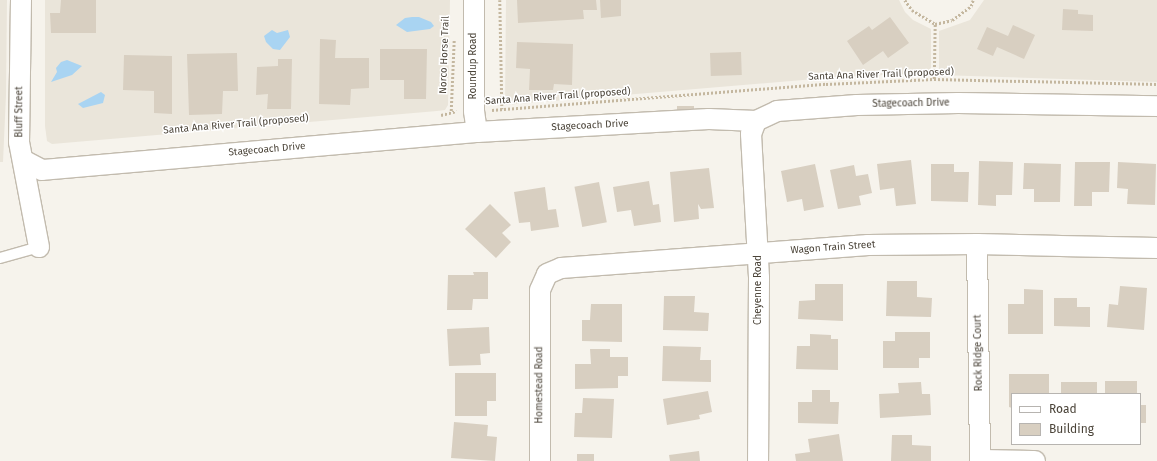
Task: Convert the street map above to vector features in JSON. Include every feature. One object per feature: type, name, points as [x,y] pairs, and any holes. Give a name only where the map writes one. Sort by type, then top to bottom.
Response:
[{"type":"street","name":"Bluff Street","points":[[20,0],[19,142],[25,161],[39,247]]},
{"type":"street","name":"Roundup Road","points":[[474,0],[474,111],[477,132]]},
{"type":"street","name":"Stagecoach Drive","points":[[25,161],[42,170],[477,132],[709,119],[756,121],[777,111],[857,105],[958,102],[1157,106]]},
{"type":"street","name":"Cheyenne Road","points":[[756,121],[751,140],[758,253],[758,461]]},
{"type":"street","name":"Wagon Train Street","points":[[540,309],[540,290],[547,274],[561,268],[868,245],[977,244],[1157,248]]},
{"type":"street","name":"Rock Ridge Court","points":[[977,244],[980,461]]},
{"type":"street","name":"Homestead Road","points":[[540,309],[540,461]]},
{"type":"street","points":[[980,461],[1035,461]]},
{"type":"lane","points":[[0,258],[39,247]]},
{"type":"path","points":[[500,0],[502,109]]},
{"type":"path","points":[[905,0],[912,10],[935,24],[952,20],[971,6],[973,0]]},
{"type":"path","points":[[934,79],[935,24]]},
{"type":"path","name":"Norco Horse Trail","points":[[451,111],[454,32]]},
{"type":"path","name":"Santa Ana River Trail (proposed)","points":[[434,116],[451,111],[502,109],[826,84],[934,79],[1157,84]]},
{"type":"shaded area","points":[[0,0],[7,0],[6,95],[3,162],[0,162]]},
{"type":"shaded area","points":[[45,0],[450,0],[448,105],[445,110],[437,111],[52,144],[47,141],[45,126]]},
{"type":"shaded area","points":[[506,0],[899,0],[905,12],[913,20],[931,29],[931,73],[838,77],[505,105]]},
{"type":"shaded area","points":[[984,0],[1157,0],[1157,82],[939,75],[939,31],[970,20]]},
{"type":"water","points":[[419,17],[431,22],[434,26],[430,29],[407,32],[396,25],[405,18]]},
{"type":"water","points":[[272,30],[277,33],[288,30],[290,37],[280,50],[273,49],[266,42],[264,36]]},
{"type":"water","points":[[67,60],[82,66],[72,75],[51,82],[57,72],[56,68],[61,62]]},
{"type":"water","points":[[101,92],[105,95],[103,103],[83,108],[78,104]]},
{"type":"building","points":[[61,0],[96,0],[96,33],[51,33],[50,13],[60,13]]},
{"type":"building","points":[[517,0],[596,0],[597,10],[583,10],[584,19],[518,23]]},
{"type":"building","points":[[600,0],[621,0],[621,16],[601,18]]},
{"type":"building","points":[[1063,9],[1078,10],[1078,14],[1093,15],[1093,31],[1062,30]]},
{"type":"building","points":[[890,17],[909,43],[888,58],[883,51],[863,65],[847,41],[869,26],[872,30]]},
{"type":"building","points":[[1013,25],[1035,35],[1024,59],[997,47],[993,56],[977,49],[987,27],[1008,36]]},
{"type":"building","points":[[320,39],[336,40],[335,58],[369,58],[369,88],[351,89],[350,105],[319,104]]},
{"type":"building","points":[[517,42],[573,44],[572,85],[554,84],[553,90],[529,90],[530,69],[516,68]]},
{"type":"building","points":[[380,49],[427,49],[426,99],[404,99],[404,80],[380,80]]},
{"type":"building","points":[[741,52],[742,75],[711,76],[710,53]]},
{"type":"building","points":[[237,53],[238,91],[223,91],[222,114],[189,115],[187,54]]},
{"type":"building","points":[[124,55],[172,56],[172,114],[154,113],[154,91],[123,90]]},
{"type":"building","points":[[278,59],[292,59],[291,109],[267,109],[268,94],[256,95],[257,67],[278,66]]},
{"type":"building","points":[[677,106],[694,106],[694,118],[677,118]]},
{"type":"building","points":[[911,160],[916,204],[896,206],[894,188],[880,190],[877,164]]},
{"type":"building","points":[[979,161],[1013,162],[1012,195],[996,195],[996,206],[978,205]]},
{"type":"building","points":[[1075,162],[1110,162],[1109,192],[1092,192],[1092,206],[1074,206]]},
{"type":"building","points":[[1118,162],[1156,164],[1155,205],[1127,204],[1128,189],[1117,188]]},
{"type":"building","points":[[1024,163],[1061,164],[1060,202],[1034,202],[1034,189],[1023,189]]},
{"type":"building","points":[[815,164],[824,207],[804,211],[802,199],[787,202],[781,171]]},
{"type":"building","points":[[931,164],[954,164],[954,172],[969,172],[968,202],[931,201]]},
{"type":"building","points":[[854,165],[856,176],[868,174],[872,193],[859,196],[861,205],[838,209],[830,170]]},
{"type":"building","points":[[709,168],[714,208],[701,209],[698,204],[699,219],[674,222],[670,172]]},
{"type":"building","points":[[649,181],[653,205],[659,204],[661,222],[634,226],[631,210],[617,212],[613,187]]},
{"type":"building","points":[[599,182],[607,222],[582,227],[574,187]]},
{"type":"building","points":[[545,187],[548,210],[556,209],[559,227],[531,231],[530,222],[519,223],[514,192]]},
{"type":"building","points":[[490,204],[511,225],[502,233],[511,242],[496,258],[465,229]]},
{"type":"building","points":[[473,272],[488,272],[488,299],[473,299],[472,310],[447,310],[448,275],[474,275]]},
{"type":"building","points":[[887,281],[917,281],[917,297],[932,298],[931,317],[886,316]]},
{"type":"building","points":[[815,284],[843,284],[843,321],[798,319],[799,301],[815,300]]},
{"type":"building","points":[[1120,286],[1147,288],[1144,330],[1107,327],[1109,304],[1118,305]]},
{"type":"building","points":[[1024,289],[1043,290],[1043,334],[1008,334],[1008,304],[1024,304]]},
{"type":"building","points":[[664,296],[695,296],[694,312],[709,313],[708,331],[663,330]]},
{"type":"building","points":[[1054,298],[1077,298],[1077,307],[1090,307],[1090,327],[1054,326]]},
{"type":"building","points":[[591,304],[622,304],[622,342],[582,341],[582,320],[590,320]]},
{"type":"building","points":[[489,327],[490,353],[480,354],[481,365],[449,366],[447,329]]},
{"type":"building","points":[[895,332],[930,332],[930,358],[919,358],[919,368],[883,368],[883,341],[895,341]]},
{"type":"building","points":[[810,334],[831,335],[831,339],[838,339],[838,370],[796,369],[797,346],[810,346]]},
{"type":"building","points":[[663,346],[701,347],[700,360],[711,360],[711,382],[662,381]]},
{"type":"building","points":[[590,349],[610,349],[610,357],[628,357],[628,376],[618,376],[618,388],[575,389],[575,364],[591,364]]},
{"type":"building","points":[[455,373],[496,373],[496,401],[487,401],[487,416],[455,416]]},
{"type":"building","points":[[1009,374],[1049,374],[1049,393],[1011,393],[1011,408],[1009,407]]},
{"type":"building","points":[[1105,381],[1137,381],[1137,393],[1105,393]]},
{"type":"building","points":[[921,382],[922,394],[930,394],[931,415],[880,418],[879,394],[899,393],[898,383]]},
{"type":"building","points":[[1061,382],[1097,382],[1097,393],[1061,393]]},
{"type":"building","points":[[812,390],[830,390],[830,402],[839,402],[838,424],[798,423],[798,402],[812,402]]},
{"type":"building","points":[[708,391],[712,412],[699,415],[700,419],[667,425],[663,399]]},
{"type":"building","points":[[583,398],[614,399],[612,438],[574,437],[575,413],[582,413]]},
{"type":"building","points":[[1141,405],[1146,405],[1146,423],[1141,423]]},
{"type":"building","points":[[454,422],[488,425],[487,436],[497,437],[495,461],[451,458]]},
{"type":"building","points":[[839,434],[843,461],[796,461],[795,454],[810,452],[808,439]]},
{"type":"building","points":[[892,435],[912,435],[912,445],[931,446],[931,461],[891,461]]},
{"type":"building","points":[[699,451],[700,461],[670,461],[669,455]]},
{"type":"building","points":[[577,454],[594,454],[594,461],[577,461]]}]
